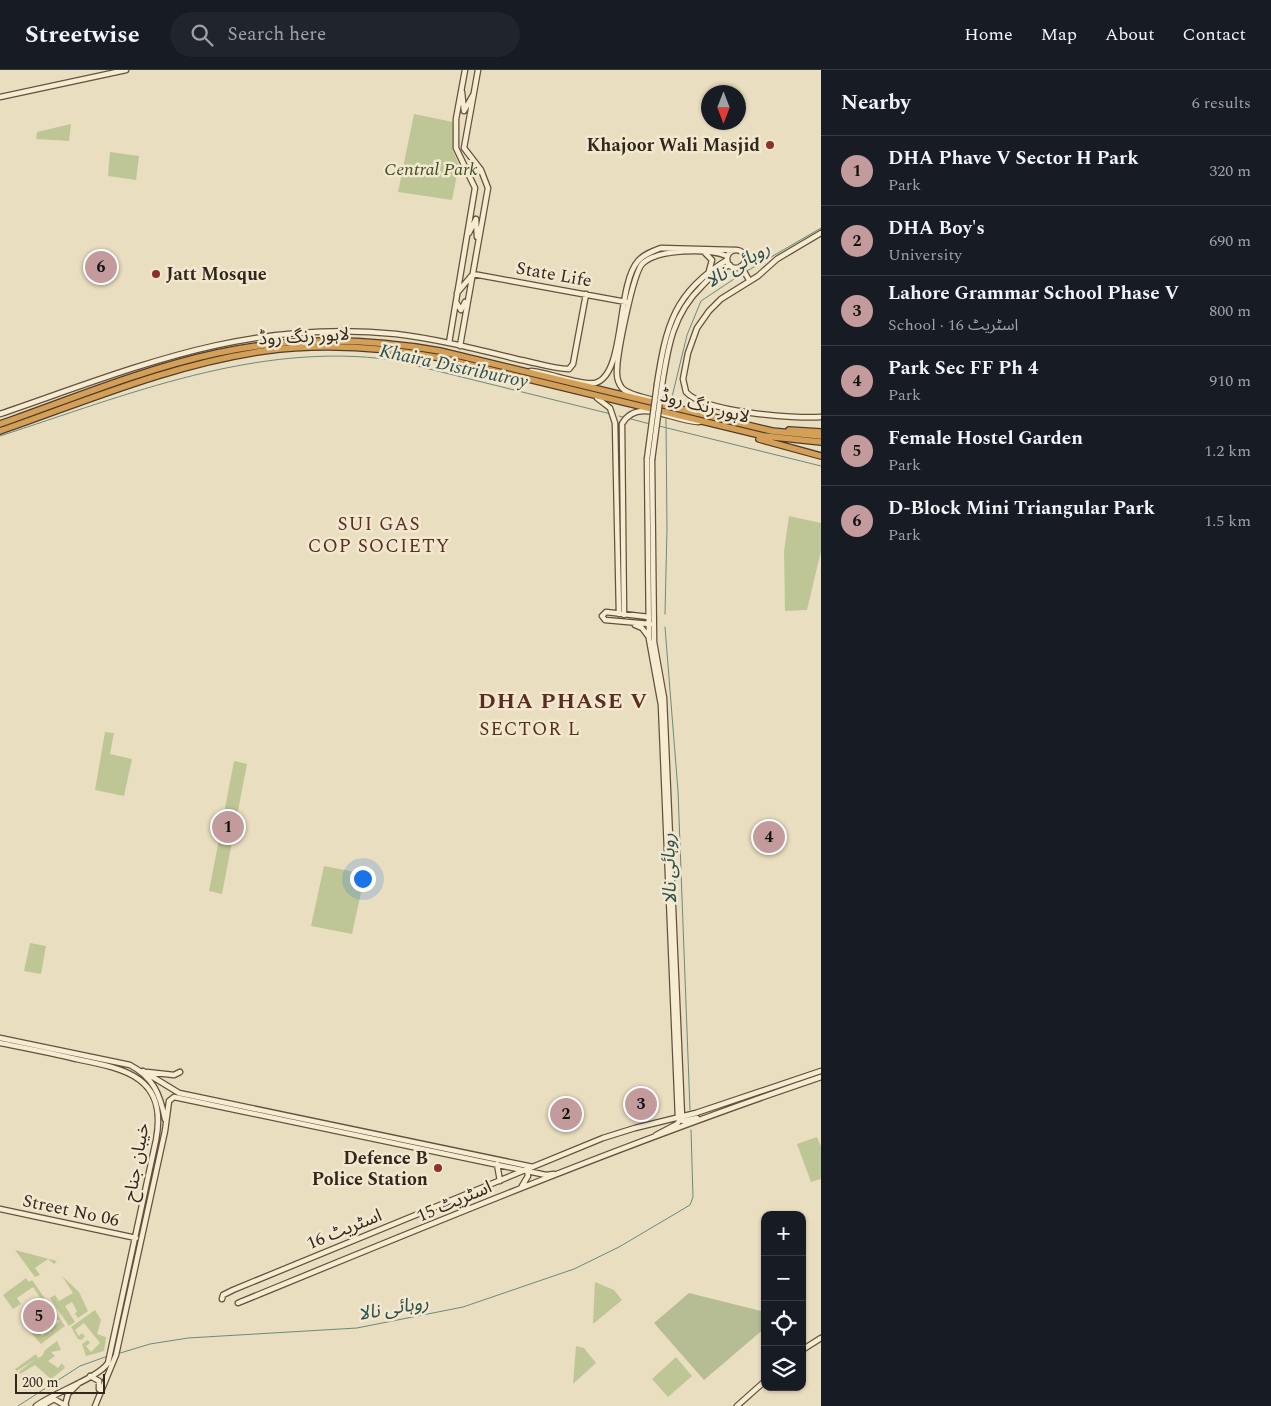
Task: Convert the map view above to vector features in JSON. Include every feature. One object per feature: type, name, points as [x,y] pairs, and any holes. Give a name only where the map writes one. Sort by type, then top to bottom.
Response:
[{"type":"highway","name":"لاہور رنگ روڈ","points":[[0,424],[180,362],[218,353],[280,343],[337,341],[390,344],[440,351],[772,431],[821,436]]},
{"type":"highway","name":"لاہور رنگ روڈ","points":[[0,431],[184,368],[229,357],[286,349],[344,347],[402,351],[452,360],[778,438],[821,442]]},
{"type":"highway","points":[[708,422],[719,428],[821,456]]},
{"type":"highway","points":[[772,431],[821,432]]},
{"type":"main road","points":[[0,97],[126,70]]},
{"type":"main road","points":[[449,344],[475,188],[456,151],[456,119],[465,70]]},
{"type":"main road","points":[[460,346],[488,188],[480,168],[465,149],[478,70]]},
{"type":"main road","points":[[461,91],[464,111],[474,94]]},
{"type":"main road","points":[[466,239],[476,220],[478,243]]},
{"type":"main road","points":[[821,233],[777,259],[720,299],[702,319],[688,353],[683,388],[697,400],[749,413],[784,418],[821,417]]},
{"type":"main road","points":[[686,410],[627,392],[619,382],[617,372],[632,270],[638,262],[652,251],[673,246],[735,250],[741,251],[744,256],[742,268],[748,279]]},
{"type":"main road","points":[[681,1120],[660,705],[649,639],[651,616],[649,460],[666,335],[671,319],[681,301],[708,273],[735,250]]},
{"type":"main road","points":[[518,370],[540,372],[590,383],[603,379],[609,373],[613,363],[627,302],[634,279],[643,264],[660,254],[704,252],[727,258]]},
{"type":"main road","points":[[704,252],[712,260],[708,273]]},
{"type":"main road","points":[[727,258],[730,265]]},
{"type":"main road","points":[[659,384],[675,321],[695,292],[723,268],[730,265],[742,268]]},
{"type":"main road","points":[[457,294],[472,274]]},
{"type":"main road","name":"State Life","points":[[472,274],[627,302]]},
{"type":"main road","points":[[456,300],[461,310],[470,291]]},
{"type":"main road","points":[[0,414],[179,353],[240,339],[297,332],[338,331],[397,334],[569,370],[573,364],[586,294]]},
{"type":"main road","points":[[538,381],[601,399],[617,400]]},
{"type":"main road","points":[[601,399],[610,408],[615,423],[621,614]]},
{"type":"main road","points":[[621,614],[622,424],[628,416],[640,410],[693,422],[708,422]]},
{"type":"main road","points":[[651,616],[608,612],[602,614],[605,620],[630,624],[651,624]]},
{"type":"main road","points":[[630,624],[642,628],[649,639]]},
{"type":"main road","points":[[651,624],[664,698],[681,1120]]},
{"type":"main road","points":[[0,1038],[130,1065],[174,1090],[554,1174]]},
{"type":"main road","name":"خیبان جناح","points":[[0,1043],[117,1068],[136,1076],[153,1093],[158,1108],[158,1130],[114,1353],[95,1406]]},
{"type":"main road","points":[[681,1120],[821,1071]]},
{"type":"main road","points":[[143,1072],[174,1075],[180,1072]]},
{"type":"main road","name":"خیبان جناح","points":[[143,1072],[150,1079],[159,1094],[166,1121]]},
{"type":"main road","points":[[681,1120],[702,1117],[821,1077]]},
{"type":"main road","name":"خیبان جناح","points":[[36,1406],[55,1393],[105,1367],[118,1349],[166,1121],[170,1099],[167,1094],[169,1091],[174,1090]]},
{"type":"main road","points":[[170,1099],[177,1097],[497,1164],[529,1169]]},
{"type":"main road","name":"اسٹریٹ 15","points":[[238,1303],[554,1174],[656,1135],[681,1120]]},
{"type":"main road","name":"اسٹریٹ 16","points":[[222,1299],[223,1295],[234,1290],[624,1131],[681,1120]]},
{"type":"main road","points":[[497,1164],[500,1181]]},
{"type":"main road","points":[[521,1188],[527,1178],[529,1169]]},
{"type":"main road","name":"Street No 06","points":[[0,1209],[136,1238]]},
{"type":"main road","points":[[806,1347],[821,1338]]},
{"type":"main road","points":[[90,1376],[100,1382],[98,1396]]},
{"type":"main road","points":[[51,1399],[57,1399],[65,1406],[68,1394],[79,1382]]},
{"type":"main road","points":[[737,1406],[761,1385]]},
{"type":"main road","points":[[42,1406],[51,1399],[61,1397],[60,1394],[55,1393]]},
{"type":"green space","name":"Central Park","points":[[414,114],[453,122],[453,151],[459,165],[452,200],[398,192]]},
{"type":"green space","points":[[71,124],[69,141],[36,139],[37,132]]},
{"type":"green space","points":[[110,152],[139,156],[136,180],[108,176]]},
{"type":"green space","points":[[789,516],[821,523],[821,551],[807,610],[785,611],[784,551]]},
{"type":"green space","points":[[105,732],[114,733],[110,754],[132,759],[124,796],[95,790]]},
{"type":"green space","points":[[234,761],[247,764],[222,894],[209,891]]},
{"type":"green space","points":[[324,866],[365,874],[352,934],[311,926]]},
{"type":"green space","points":[[30,943],[46,946],[41,974],[24,971]]},
{"type":"green space","points":[[817,1137],[821,1146],[821,1179],[811,1182],[797,1144]]},
{"type":"green space","points":[[15,1250],[57,1261],[54,1264],[48,1259],[35,1268],[40,1275],[35,1277]]},
{"type":"green space","points":[[62,1276],[79,1292],[88,1311],[78,1318],[75,1314],[77,1311],[72,1302],[65,1306],[75,1322],[69,1326],[50,1298],[55,1295],[59,1301],[73,1293]]},
{"type":"green space","points":[[26,1278],[29,1282],[32,1280],[48,1303],[45,1305],[33,1287],[17,1298],[21,1304],[13,1309],[3,1295]]},
{"type":"green space","points":[[595,1282],[614,1290],[622,1300],[593,1324]]},
{"type":"green space","points":[[689,1293],[761,1311],[761,1331],[704,1380],[654,1323]]},
{"type":"green space","points":[[50,1305],[65,1326],[41,1344],[32,1334],[37,1330],[42,1336],[60,1321],[56,1319]]},
{"type":"green space","points":[[95,1310],[101,1320],[97,1334],[106,1337],[104,1351],[86,1356],[82,1344],[88,1340],[90,1343],[86,1346],[91,1352],[100,1343],[84,1323],[75,1330],[79,1336],[82,1333],[85,1336],[82,1340],[78,1339],[71,1327]]},
{"type":"green space","points":[[57,1341],[61,1350],[51,1352],[55,1356],[48,1361],[58,1368],[62,1363],[65,1368],[51,1379],[35,1365],[20,1374],[19,1372],[35,1359],[17,1371],[15,1369],[36,1354],[38,1358],[42,1356],[45,1350]]},
{"type":"green space","points":[[576,1346],[584,1348],[596,1363],[573,1384]]},
{"type":"green space","points":[[676,1357],[692,1376],[668,1397],[652,1379]]},
{"type":"waterway","name":"روہائی نالا","points":[[747,271],[821,228]]},
{"type":"waterway","name":"روہائی نالا","points":[[672,397],[687,335],[701,301],[743,273]]},
{"type":"waterway","name":"Khaira Distributroy","points":[[0,436],[144,389],[193,376],[242,365],[292,358],[342,356],[393,360],[611,414]]},
{"type":"waterway","name":"Khaira Distributroy","points":[[619,416],[623,417]]},
{"type":"waterway","name":"Khaira Distributroy","points":[[631,419],[650,424]]},
{"type":"waterway","name":"روہائی نالا","points":[[665,614],[667,528],[666,419]]},
{"type":"waterway","points":[[659,426],[821,466]]},
{"type":"waterway","name":"روہائی نالا","points":[[665,627],[678,791],[690,1110]]},
{"type":"waterway","name":"روہائی نالا","points":[[117,1354],[150,1344],[188,1338],[357,1328],[463,1307],[574,1269],[619,1247],[690,1205],[693,1197],[691,1130]]},
{"type":"waterway","name":"روہائی نالا","points":[[18,1406],[80,1366],[108,1356]]},
{"type":"place","name":"Khajoor Wali Masjid","points":[[770,145]]},
{"type":"place","name":"D-Block Mini Triangular Park","points":[[101,267]]},
{"type":"place","name":"Jatt Mosque","points":[[156,274]]},
{"type":"place","name":"DHA Phave V Sector H Park","points":[[228,827]]},
{"type":"place","name":"Park Sec FF Ph 4","points":[[769,837]]},
{"type":"place","name":"Lahore Grammar School Phase V","points":[[641,1104]]},
{"type":"place","name":"DHA Boy's","points":[[566,1114]]},
{"type":"place","name":"Defence B Police Station","points":[[438,1168]]},
{"type":"place","name":"Female Hostel Garden","points":[[39,1316]]},
{"type":"district","name":"SUI GAS COP SOCIETY","points":[[379,534]]},
{"type":"district","name":"DHA PHASE V","points":[[563,700]]},
{"type":"district","name":"SECTOR L","points":[[530,728]]}]
